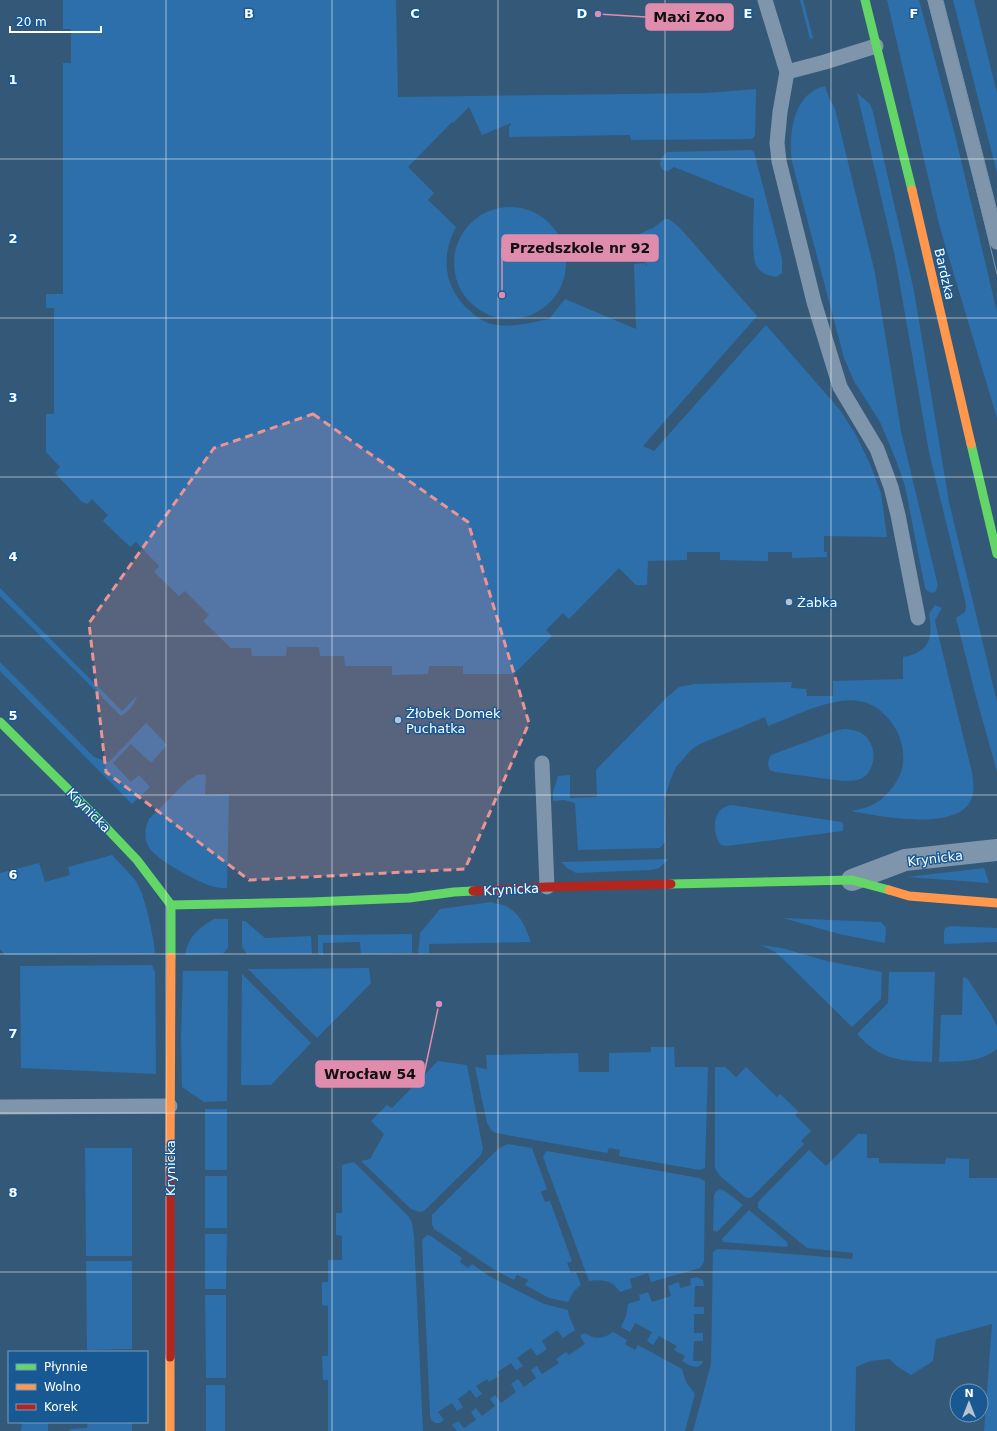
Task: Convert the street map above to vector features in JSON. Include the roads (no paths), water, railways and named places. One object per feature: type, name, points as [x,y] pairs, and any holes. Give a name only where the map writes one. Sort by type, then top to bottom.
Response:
[{"type":"street","name":"Bardzka","points":[[865,0],[892,106],[997,554]]},
{"type":"street","name":"Krynicka","points":[[0,722],[97,818],[137,860],[171,905],[170,1431]]},
{"type":"street","name":"Krynicka","points":[[852,880],[905,860],[997,850]]},
{"type":"street","name":"Krynicka","points":[[171,905],[311,902],[401,898],[454,892],[547,887],[852,880],[909,896],[997,903]]},
{"type":"lane","points":[[765,0],[787,72],[780,112],[777,143],[779,161],[814,302],[840,387],[877,449],[891,487],[898,514],[918,618]]},
{"type":"lane","points":[[935,0],[997,242]]},
{"type":"lane","points":[[787,72],[876,46]]},
{"type":"lane","points":[[542,763],[547,887]]},
{"type":"lane","points":[[0,1107],[170,1106]]},
{"type":"tram line","points":[[928,0],[960,122],[997,274]]},
{"type":"tram line","points":[[943,0],[997,211]]},
{"type":"place","name":"Maxi Zoo","points":[[598,14]]},
{"type":"place","name":"Przedszkole nr 92","points":[[502,295]]},
{"type":"place","name":"Żabka","points":[[789,602]]},
{"type":"place","name":"Żłobek Domek Puchatka","points":[[398,720]]},
{"type":"place","name":"Wrocław 54","points":[[439,1004]]}]
